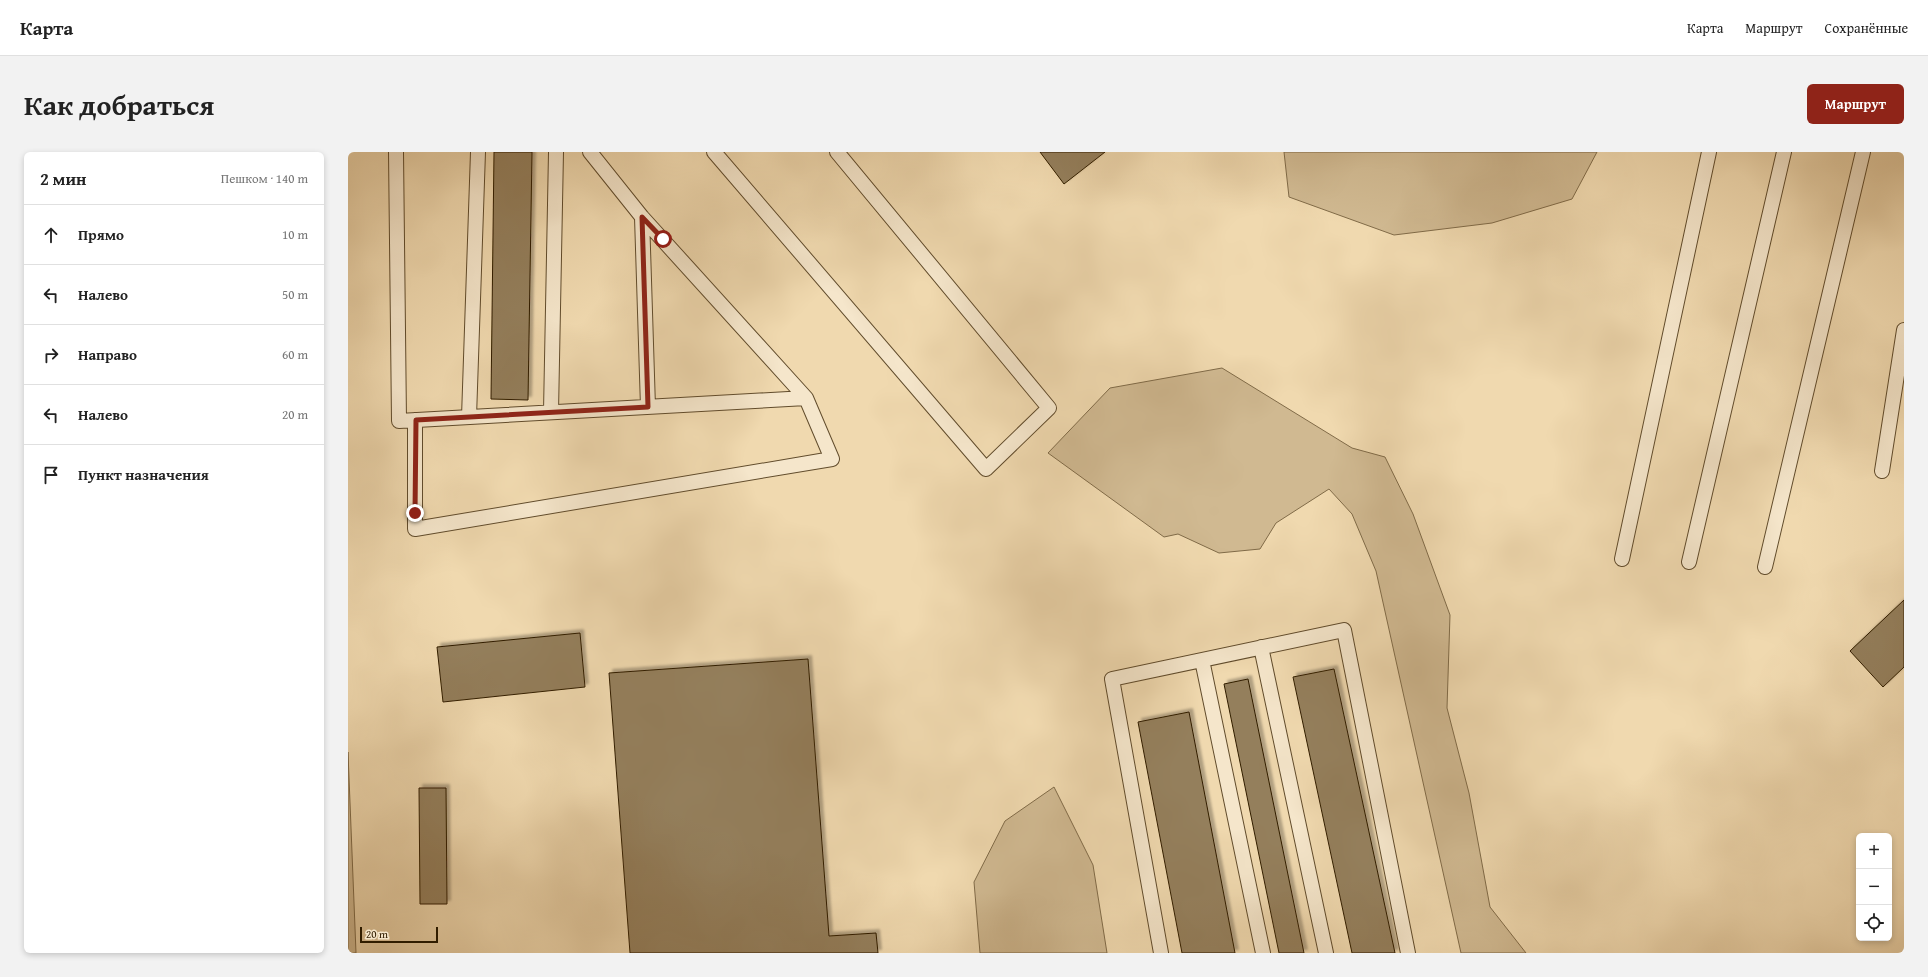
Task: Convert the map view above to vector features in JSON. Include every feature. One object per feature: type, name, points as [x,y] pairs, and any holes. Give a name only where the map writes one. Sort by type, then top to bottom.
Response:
[{"type":"lane","points":[[396,152],[399,421],[806,398]]},
{"type":"lane","points":[[468,417],[478,152]]},
{"type":"lane","points":[[551,412],[556,152]]},
{"type":"lane","points":[[416,420],[415,529],[832,459],[806,398],[642,217],[590,152]]},
{"type":"lane","points":[[714,152],[986,469],[1049,408],[837,152]]},
{"type":"lane","points":[[1622,559],[1709,152]]},
{"type":"lane","points":[[1689,562],[1784,152]]},
{"type":"lane","points":[[1765,567],[1863,152]]},
{"type":"lane","points":[[642,217],[648,407]]},
{"type":"lane","points":[[1882,471],[1904,330]]},
{"type":"lane","points":[[1160,953],[1112,679],[1344,630],[1408,953]]},
{"type":"lane","points":[[1261,648],[1326,953]]},
{"type":"lane","points":[[1202,660],[1263,953]]},
{"type":"shaded area","points":[[1284,152],[1597,152],[1572,199],[1492,223],[1394,235],[1289,197]]},
{"type":"shaded area","points":[[1222,368],[1352,448],[1385,457],[1413,514],[1450,615],[1447,708],[1469,793],[1490,907],[1526,953],[1461,953],[1376,571],[1352,514],[1329,489],[1276,523],[1260,549],[1219,553],[1178,534],[1164,537],[1048,453],[1110,388]]},
{"type":"shaded area","points":[[348,752],[356,953],[348,953]]},
{"type":"shaded area","points":[[1054,787],[1093,865],[1107,953],[980,953],[974,882],[1005,821]]},
{"type":"building","points":[[494,152],[532,152],[528,400],[491,399]]},
{"type":"building","points":[[1040,152],[1105,152],[1064,184]]},
{"type":"building","points":[[1904,600],[1904,667],[1883,687],[1850,651]]},
{"type":"building","points":[[580,633],[585,687],[443,702],[437,647]]},
{"type":"building","points":[[808,659],[829,936],[876,933],[878,953],[630,953],[609,673]]},
{"type":"building","points":[[1334,669],[1395,953],[1352,953],[1293,677]]},
{"type":"building","points":[[1248,679],[1304,953],[1279,953],[1224,684]]},
{"type":"building","points":[[1189,712],[1235,953],[1182,953],[1138,722]]},
{"type":"building","points":[[419,788],[446,788],[447,904],[420,904]]},
{"type":"route","points":[[415,513],[416,420],[648,407],[642,217],[663,239]]}]
